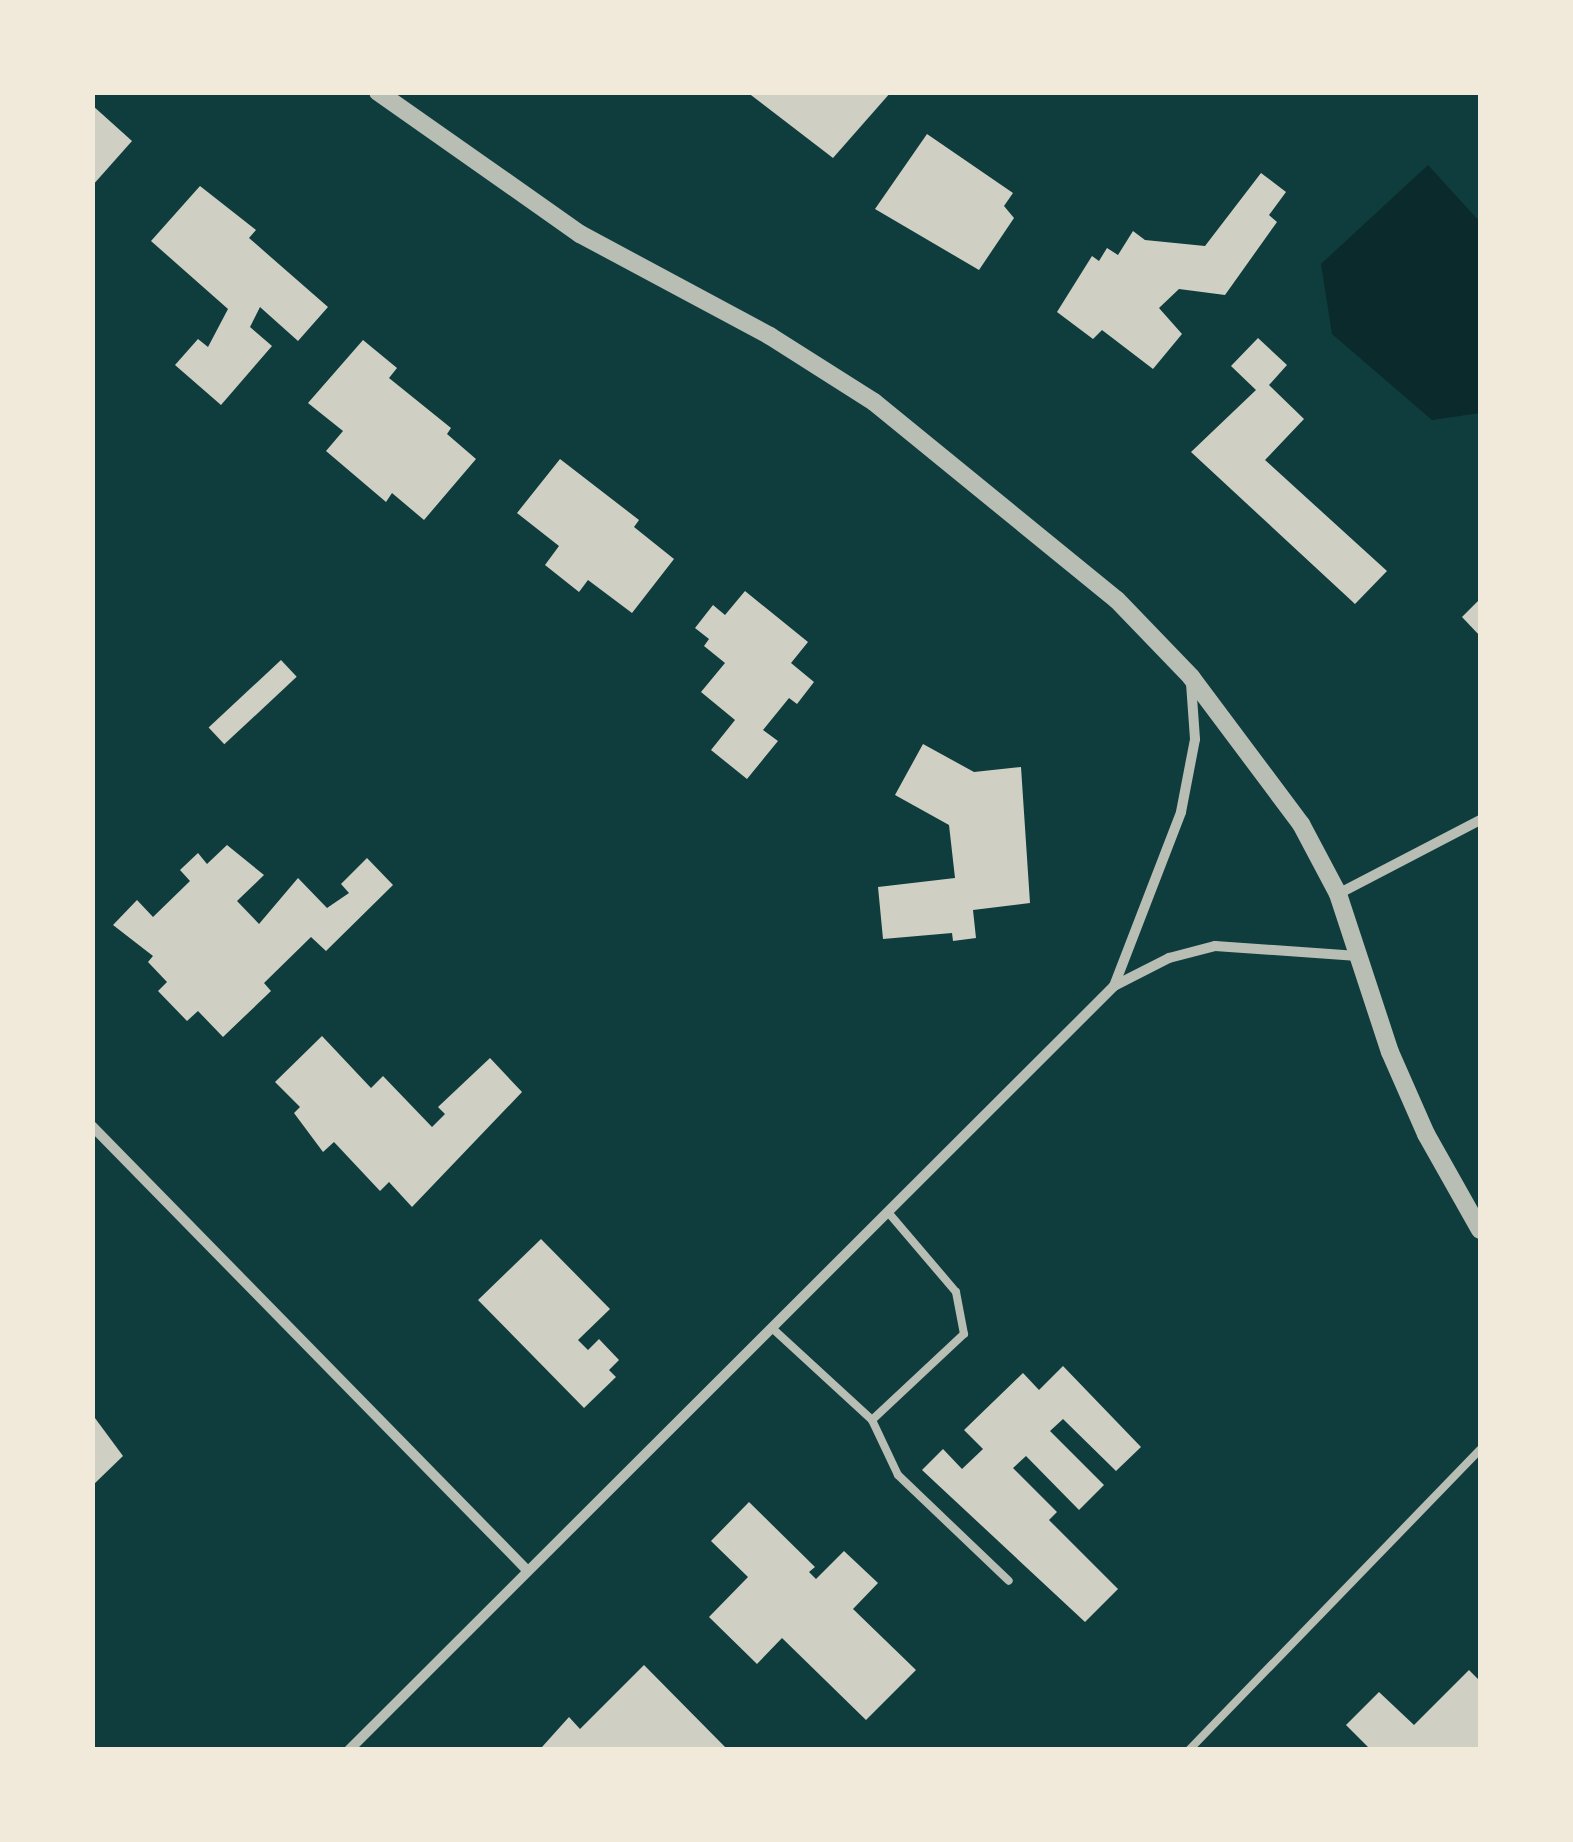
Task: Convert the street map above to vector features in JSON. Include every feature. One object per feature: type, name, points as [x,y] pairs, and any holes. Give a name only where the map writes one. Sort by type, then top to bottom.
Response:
[{"type":"street","points":[[378,92],[580,234],[770,336],[874,402],[1088,574],[1191,676],[1302,824],[1338,894],[1426,1134],[1480,1230]]},
{"type":"street","points":[[1114,986],[1181,812],[1195,739],[1191,676]]},
{"type":"street","points":[[1338,894],[1480,820]]},
{"type":"street","points":[[348,1750],[1114,986],[1169,958],[1216,946],[1358,956]]},
{"type":"street","points":[[92,1126],[526,1569]]},
{"type":"lane","points":[[872,1420],[964,1334],[956,1292],[888,1212]]},
{"type":"lane","points":[[772,1328],[872,1420],[898,1475],[1009,1582]]},
{"type":"lane","points":[[1189,1750],[1480,1450]]},
{"type":"water","points":[[1428,165],[1480,222],[1480,413],[1432,420],[1332,334],[1321,264]]},
{"type":"building","points":[[747,92],[891,92],[833,158]]},
{"type":"building","points":[[92,105],[132,141],[92,186]]},
{"type":"building","points":[[927,134],[1013,193],[1004,206],[1014,218],[979,270],[875,209]]},
{"type":"building","points":[[1261,173],[1286,192],[1269,215],[1277,222],[1225,295],[1179,289],[1159,308],[1182,334],[1153,369],[1102,330],[1093,339],[1057,312],[1092,256],[1099,261],[1107,248],[1118,255],[1133,231],[1145,240],[1205,246]]},
{"type":"building","points":[[200,186],[256,230],[249,238],[328,307],[298,341],[260,307],[250,327],[272,346],[221,405],[175,365],[198,339],[208,347],[228,309],[151,241]]},
{"type":"building","points":[[1258,338],[1287,365],[1269,385],[1304,419],[1265,460],[1387,571],[1355,604],[1191,452],[1256,390],[1231,366]]},
{"type":"building","points":[[363,340],[397,368],[389,378],[451,428],[447,434],[476,459],[424,520],[392,493],[386,502],[326,451],[343,431],[308,403]]},
{"type":"building","points":[[560,459],[639,520],[634,527],[674,559],[632,613],[588,580],[579,592],[545,565],[559,546],[517,513]]},
{"type":"building","points":[[745,591],[808,642],[791,663],[814,682],[797,704],[789,698],[763,730],[778,741],[747,779],[711,750],[735,720],[701,692],[725,663],[704,646],[709,639],[695,628],[713,605],[725,615]]},
{"type":"building","points":[[1480,599],[1480,636],[1462,617]]},
{"type":"building","points":[[281,660],[297,677],[224,744],[209,728]]},
{"type":"building","points":[[923,744],[974,772],[1021,767],[1030,903],[973,910],[976,938],[953,941],[952,933],[883,939],[878,887],[955,878],[949,825],[895,795]]},
{"type":"building","points":[[227,845],[264,875],[237,901],[259,924],[298,878],[327,908],[349,893],[341,884],[367,858],[393,885],[326,951],[311,937],[264,983],[271,991],[223,1037],[198,1011],[187,1021],[158,991],[167,982],[148,962],[153,956],[113,925],[137,900],[153,917],[190,881],[180,870],[198,853],[207,864]]},
{"type":"building","points":[[322,1036],[371,1088],[383,1076],[432,1127],[445,1114],[438,1107],[490,1058],[522,1092],[412,1207],[389,1182],[380,1191],[334,1142],[323,1152],[294,1113],[300,1107],[275,1082]]},
{"type":"building","points":[[541,1239],[610,1309],[578,1340],[588,1350],[599,1339],[619,1360],[609,1370],[616,1377],[584,1408],[478,1300]]},
{"type":"building","points":[[1063,1366],[1141,1447],[1116,1471],[1063,1419],[1050,1431],[1104,1485],[1079,1510],[1026,1456],[1013,1468],[1057,1512],[1049,1520],[1118,1589],[1085,1622],[922,1470],[943,1449],[962,1469],[983,1449],[964,1430],[1023,1373],[1039,1390]]},
{"type":"building","points":[[92,1414],[123,1456],[92,1486]]},
{"type":"building","points":[[749,1502],[815,1567],[809,1572],[816,1579],[844,1551],[878,1583],[853,1609],[916,1670],[866,1720],[782,1638],[757,1664],[709,1617],[748,1577],[711,1541]]},
{"type":"building","points":[[644,1665],[728,1750],[542,1747],[569,1717],[580,1729]]},
{"type":"building","points":[[1469,1670],[1480,1681],[1480,1750],[1371,1750],[1346,1725],[1379,1692],[1414,1725]]}]
